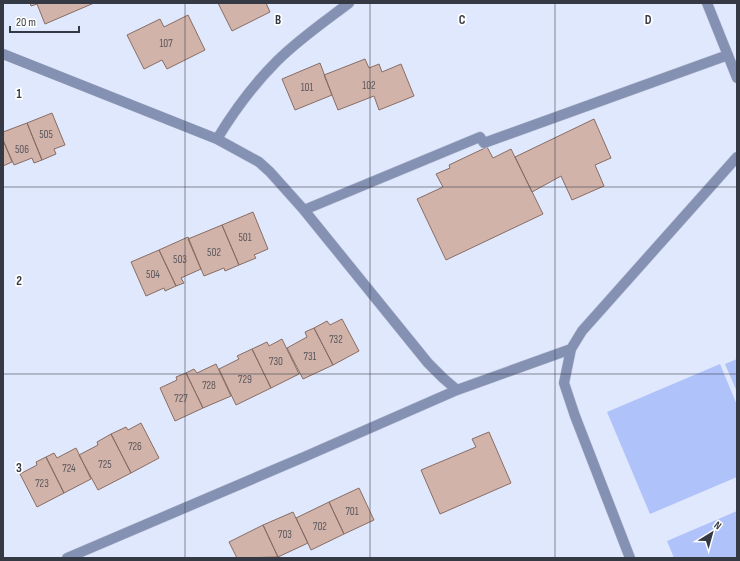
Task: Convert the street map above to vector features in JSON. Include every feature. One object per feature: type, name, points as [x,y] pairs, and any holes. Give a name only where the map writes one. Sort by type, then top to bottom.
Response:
[{"type":"lane","points":[[217,140],[230,118],[251,90],[277,61],[308,34],[349,3]]},
{"type":"lane","points":[[707,3],[737,78]]},
{"type":"lane","points":[[3,54],[217,140],[258,162],[270,172],[304,210],[428,363],[442,378],[457,390]]},
{"type":"lane","points":[[304,210],[480,137],[484,144],[728,54]]},
{"type":"lane","points":[[630,558],[575,416],[564,383],[571,349],[582,331],[737,156]]},
{"type":"lane","points":[[67,558],[457,390],[571,349]]},
{"type":"shaded area","points":[[737,359],[737,392],[725,364]]},
{"type":"shaded area","points":[[720,364],[737,405],[737,477],[650,514],[607,412]]},
{"type":"shaded area","points":[[737,511],[737,558],[674,558],[667,541]]},
{"type":"building","points":[[30,3],[94,3],[45,24],[37,4],[31,6]]},
{"type":"building","points":[[218,3],[266,3],[270,12],[232,31]]},
{"type":"building","points":[[188,15],[205,50],[167,69],[162,60],[144,69],[127,35],[160,19],[164,27]]},
{"type":"building","points":[[365,59],[369,68],[379,64],[382,72],[401,64],[414,96],[379,110],[374,96],[338,110],[324,75]]},
{"type":"building","points":[[320,63],[332,95],[295,110],[282,79]]},
{"type":"building","points":[[52,113],[65,145],[54,149],[56,154],[42,160],[27,123]]},
{"type":"building","points":[[594,119],[611,158],[595,165],[604,186],[572,200],[561,176],[532,192],[515,157]]},
{"type":"building","points":[[27,123],[42,160],[34,163],[32,158],[14,165],[3,140],[3,132]]},
{"type":"building","points":[[3,140],[12,162],[3,166]]},
{"type":"building","points":[[487,147],[493,158],[511,149],[543,214],[446,260],[417,199],[443,187],[436,174],[450,168],[449,165]]},
{"type":"building","points":[[253,212],[268,249],[254,255],[256,258],[239,265],[222,225]]},
{"type":"building","points":[[222,225],[239,265],[225,271],[224,268],[204,276],[188,239]]},
{"type":"building","points":[[188,237],[201,269],[181,278],[184,283],[176,286],[159,250]]},
{"type":"building","points":[[159,250],[176,286],[165,291],[164,288],[146,296],[131,262]]},
{"type":"building","points":[[342,319],[359,351],[333,365],[314,328],[327,321],[330,325]]},
{"type":"building","points":[[314,328],[333,365],[303,379],[287,348],[307,337],[305,332]]},
{"type":"building","points":[[282,339],[299,374],[271,388],[252,349],[267,342],[269,346]]},
{"type":"building","points":[[252,349],[271,388],[236,405],[219,369],[239,359],[237,356]]},
{"type":"building","points":[[216,364],[231,396],[203,408],[186,373],[194,369],[197,373]]},
{"type":"building","points":[[186,373],[203,408],[175,421],[160,388],[177,380],[176,377]]},
{"type":"building","points":[[141,423],[159,458],[131,473],[111,434],[126,427],[128,430]]},
{"type":"building","points":[[489,432],[511,483],[440,514],[421,470],[476,447],[472,439]]},
{"type":"building","points":[[111,434],[131,473],[98,490],[79,455],[98,445],[97,442]]},
{"type":"building","points":[[76,448],[91,479],[64,493],[46,457],[54,453],[57,458]]},
{"type":"building","points":[[46,457],[64,493],[37,507],[20,474],[37,465],[36,462]]},
{"type":"building","points":[[359,488],[374,520],[344,534],[329,502]]},
{"type":"building","points":[[329,502],[344,534],[311,550],[296,518]]},
{"type":"building","points":[[293,512],[308,543],[278,557],[263,525]]},
{"type":"building","points":[[263,525],[278,557],[237,558],[229,542]]}]
